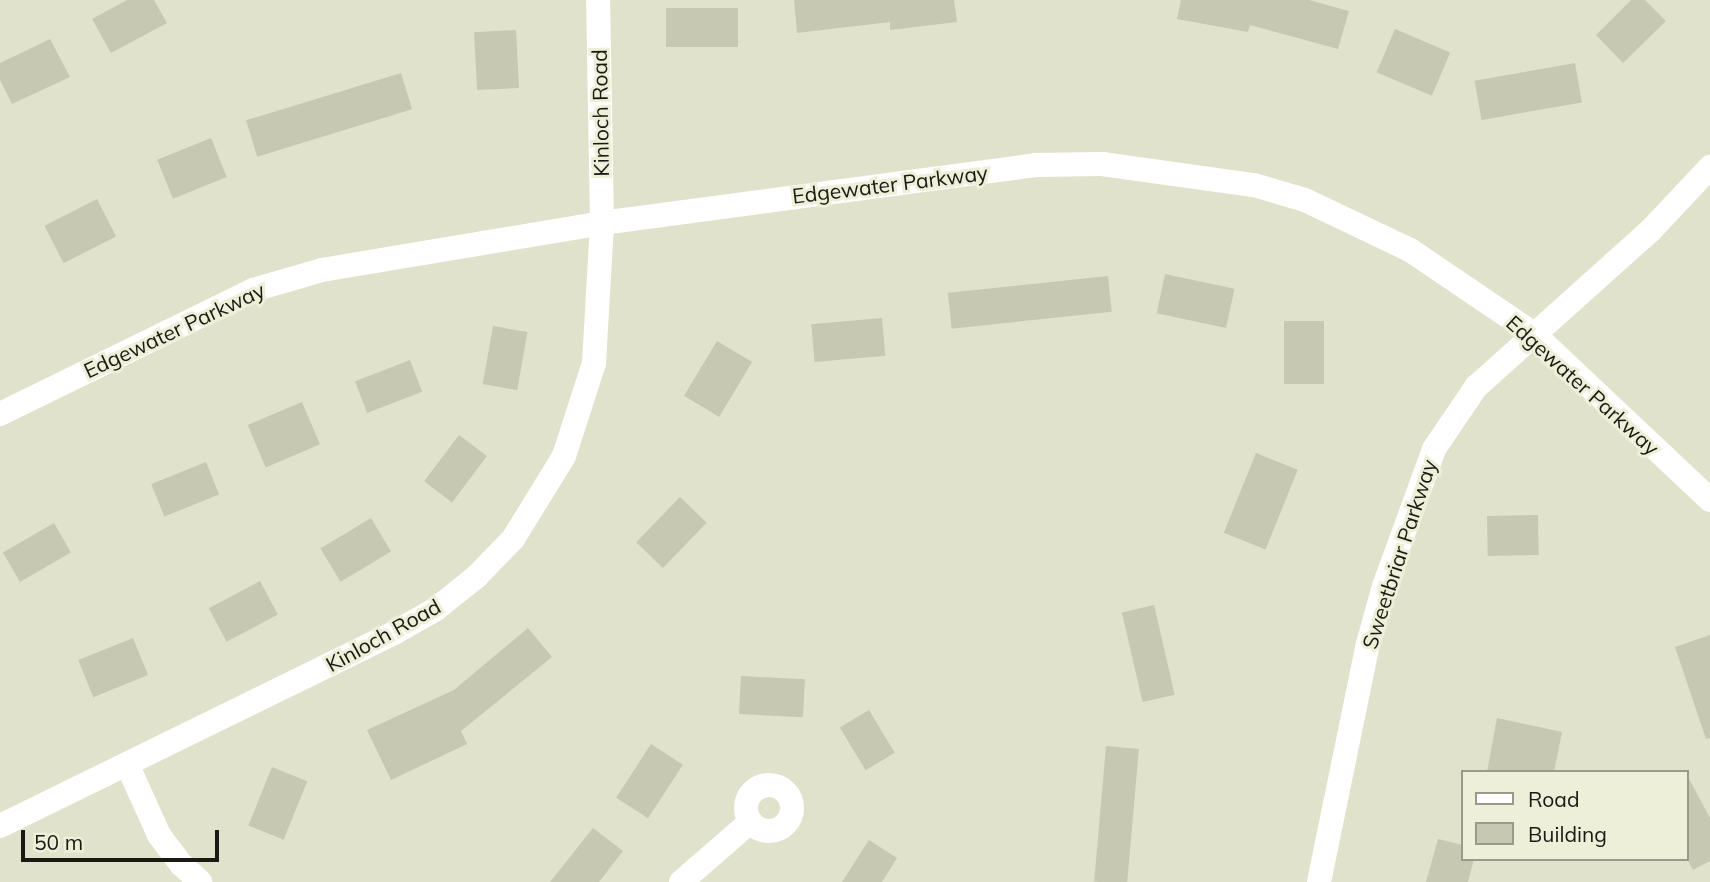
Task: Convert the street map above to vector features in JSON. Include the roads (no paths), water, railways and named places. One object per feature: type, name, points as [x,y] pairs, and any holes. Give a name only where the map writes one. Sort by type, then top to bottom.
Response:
[{"type":"street","name":"Kinloch Road","points":[[0,827],[426,615],[477,576],[513,539],[564,456],[594,363],[602,223],[598,0]]},
{"type":"street","name":"Edgewater Parkway","points":[[0,414],[253,290],[322,270],[602,223],[1035,165],[1102,163],[1254,185],[1305,200],[1410,250],[1534,334],[1710,500]]},
{"type":"street","name":"Sweetbriar Parkway","points":[[1319,882],[1368,644],[1424,471],[1446,428],[1476,387],[1650,231],[1710,167]]},
{"type":"street","points":[[127,764],[159,835],[182,865],[200,882]]},
{"type":"street","points":[[681,882],[750,822]]}]
